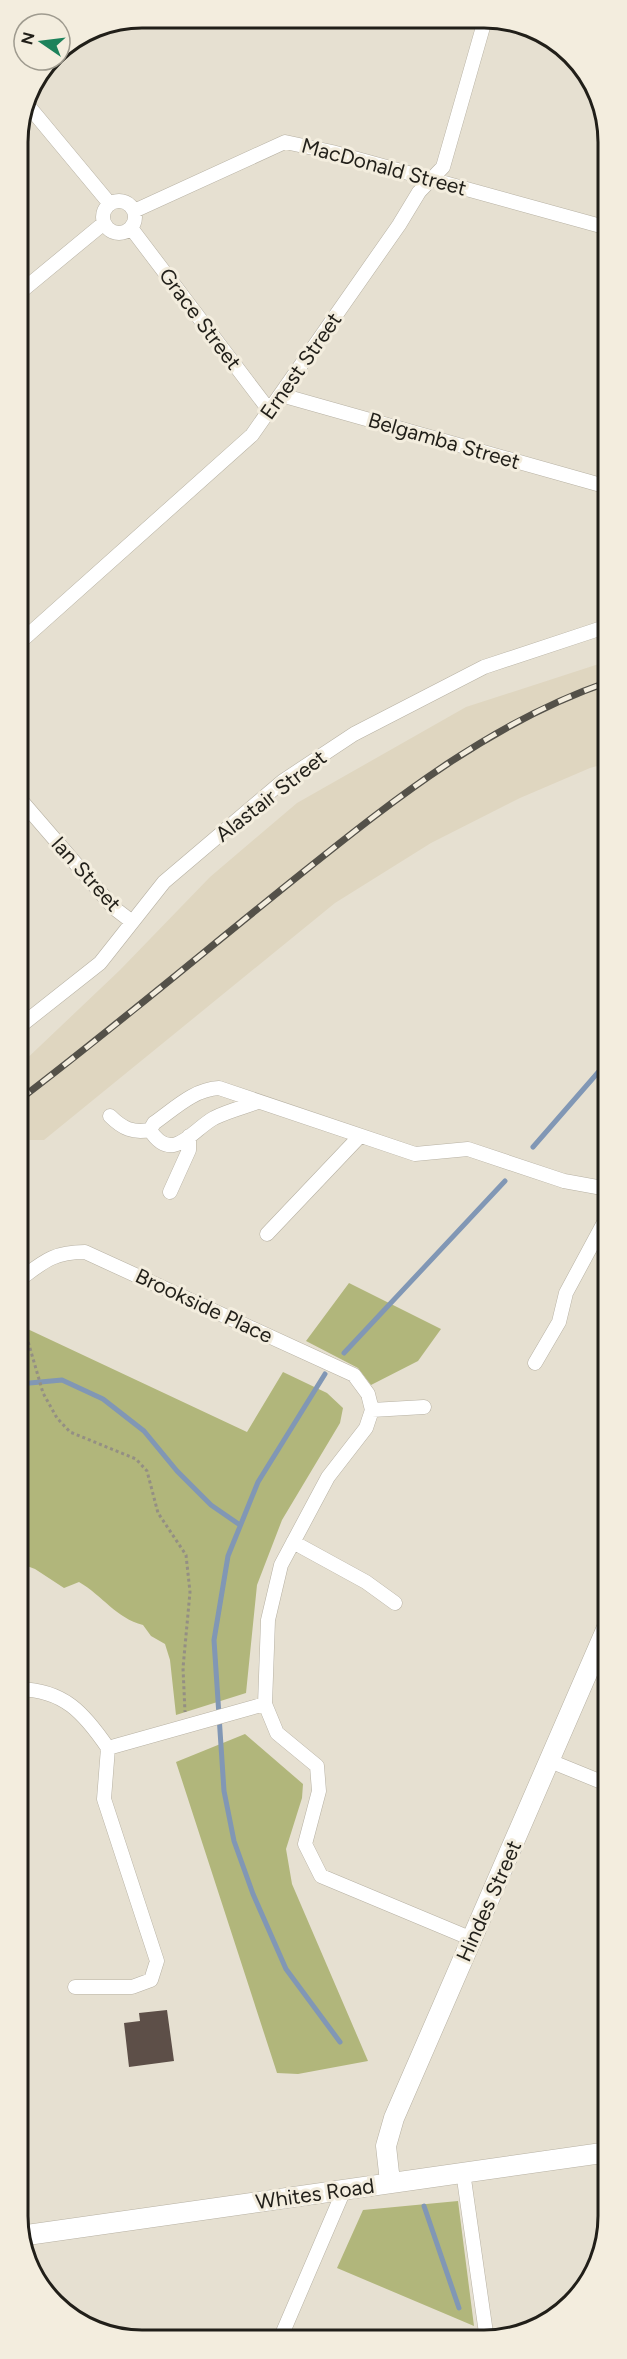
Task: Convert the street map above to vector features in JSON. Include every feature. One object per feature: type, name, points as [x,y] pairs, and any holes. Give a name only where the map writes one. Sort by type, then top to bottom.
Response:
[{"type":"street","name":"Ernest Street","points":[[29,634],[252,435],[399,225],[419,192],[444,167],[483,28]]},
{"type":"street","points":[[33,111],[110,204]]},
{"type":"street","name":"MacDonald Street","points":[[134,211],[285,142],[333,152],[598,225]]},
{"type":"street","points":[[125,202],[134,211],[135,219],[131,228],[119,233],[108,228],[104,223],[104,213],[110,204],[125,202]]},
{"type":"street","points":[[29,285],[104,223]]},
{"type":"street","name":"Grace Street","points":[[131,228],[269,410]]},
{"type":"street","name":"Belgamba Street","points":[[281,395],[598,484]]},
{"type":"street","name":"Alastair Street","points":[[29,1019],[100,963],[164,882],[283,781],[354,734],[484,667],[598,629]]},
{"type":"street","name":"Ian Street","points":[[29,810],[114,908],[131,921]]},
{"type":"street","points":[[111,1116],[121,1126],[136,1133],[150,1130],[154,1123],[192,1095],[219,1088],[415,1154],[468,1149],[564,1181],[598,1187]]},
{"type":"street","points":[[150,1130],[156,1138],[171,1145],[179,1145],[214,1118],[258,1102]]},
{"type":"street","points":[[170,1192],[189,1150],[189,1136]]},
{"type":"street","points":[[267,1233],[360,1136]]},
{"type":"street","points":[[535,1363],[559,1322],[566,1293],[598,1234]]},
{"type":"street","name":"Brookside Place","points":[[28,1273],[52,1256],[67,1252],[86,1252],[354,1375],[368,1394],[372,1410]]},
{"type":"street","points":[[424,1407],[372,1410],[366,1428],[328,1477],[292,1542],[281,1565],[268,1620],[265,1704],[277,1733],[317,1766],[318,1791],[305,1844],[321,1876],[472,1939]]},
{"type":"street","points":[[292,1542],[366,1582],[395,1604]]},
{"type":"street","name":"Hindes Street","points":[[390,2182],[386,2146],[394,2118],[598,1649]]},
{"type":"street","points":[[28,1690],[52,1693],[71,1704],[90,1721],[108,1748],[104,1799],[157,1961],[151,1980],[132,1988],[75,1987]]},
{"type":"street","points":[[108,1748],[265,1704]]},
{"type":"street","points":[[550,1761],[598,1781]]},
{"type":"street","name":"Whites Road","points":[[30,2235],[598,2153]]},
{"type":"street","points":[[462,2172],[486,2330]]},
{"type":"street","points":[[284,2330],[344,2190]]},
{"type":"path","points":[[28,1343],[43,1393],[57,1418],[70,1432],[136,1460],[147,1471],[158,1513],[183,1551],[190,1592],[183,1668],[186,1726]]},
{"type":"shaded area","points":[[598,664],[598,766],[520,798],[431,843],[335,903],[44,1140],[29,1140],[29,1057],[120,970],[210,877],[297,803],[466,707]]},
{"type":"green space","points":[[349,1283],[441,1329],[418,1361],[371,1385],[358,1368],[306,1341]]},
{"type":"green space","points":[[28,1329],[247,1432],[283,1372],[327,1393],[343,1408],[340,1423],[282,1520],[257,1585],[246,1693],[176,1715],[170,1660],[165,1644],[151,1636],[143,1625],[117,1612],[79,1582],[64,1588],[28,1566]]},
{"type":"green space","points":[[245,1734],[303,1784],[302,1798],[286,1849],[292,1884],[368,2061],[298,2074],[277,2073],[176,1762]]},
{"type":"green space","points":[[458,2201],[474,2326],[337,2268],[363,2210]]},
{"type":"building","points":[[167,2010],[174,2061],[129,2067],[124,2023],[140,2021],[139,2013]]},
{"type":"waterway","points":[[533,1147],[598,1072]]},
{"type":"waterway","points":[[344,1353],[505,1181]]},
{"type":"waterway","points":[[325,1374],[258,1482],[228,1556],[214,1640],[224,1791],[234,1841],[253,1894],[286,1969],[340,2042]]},
{"type":"waterway","points":[[28,1383],[62,1380],[103,1399],[144,1431],[177,1471],[211,1505],[240,1525]]},
{"type":"waterway","points":[[424,2206],[459,2308]]},
{"type":"railway","points":[[29,1093],[410,790],[485,740],[525,718],[598,686]]}]
